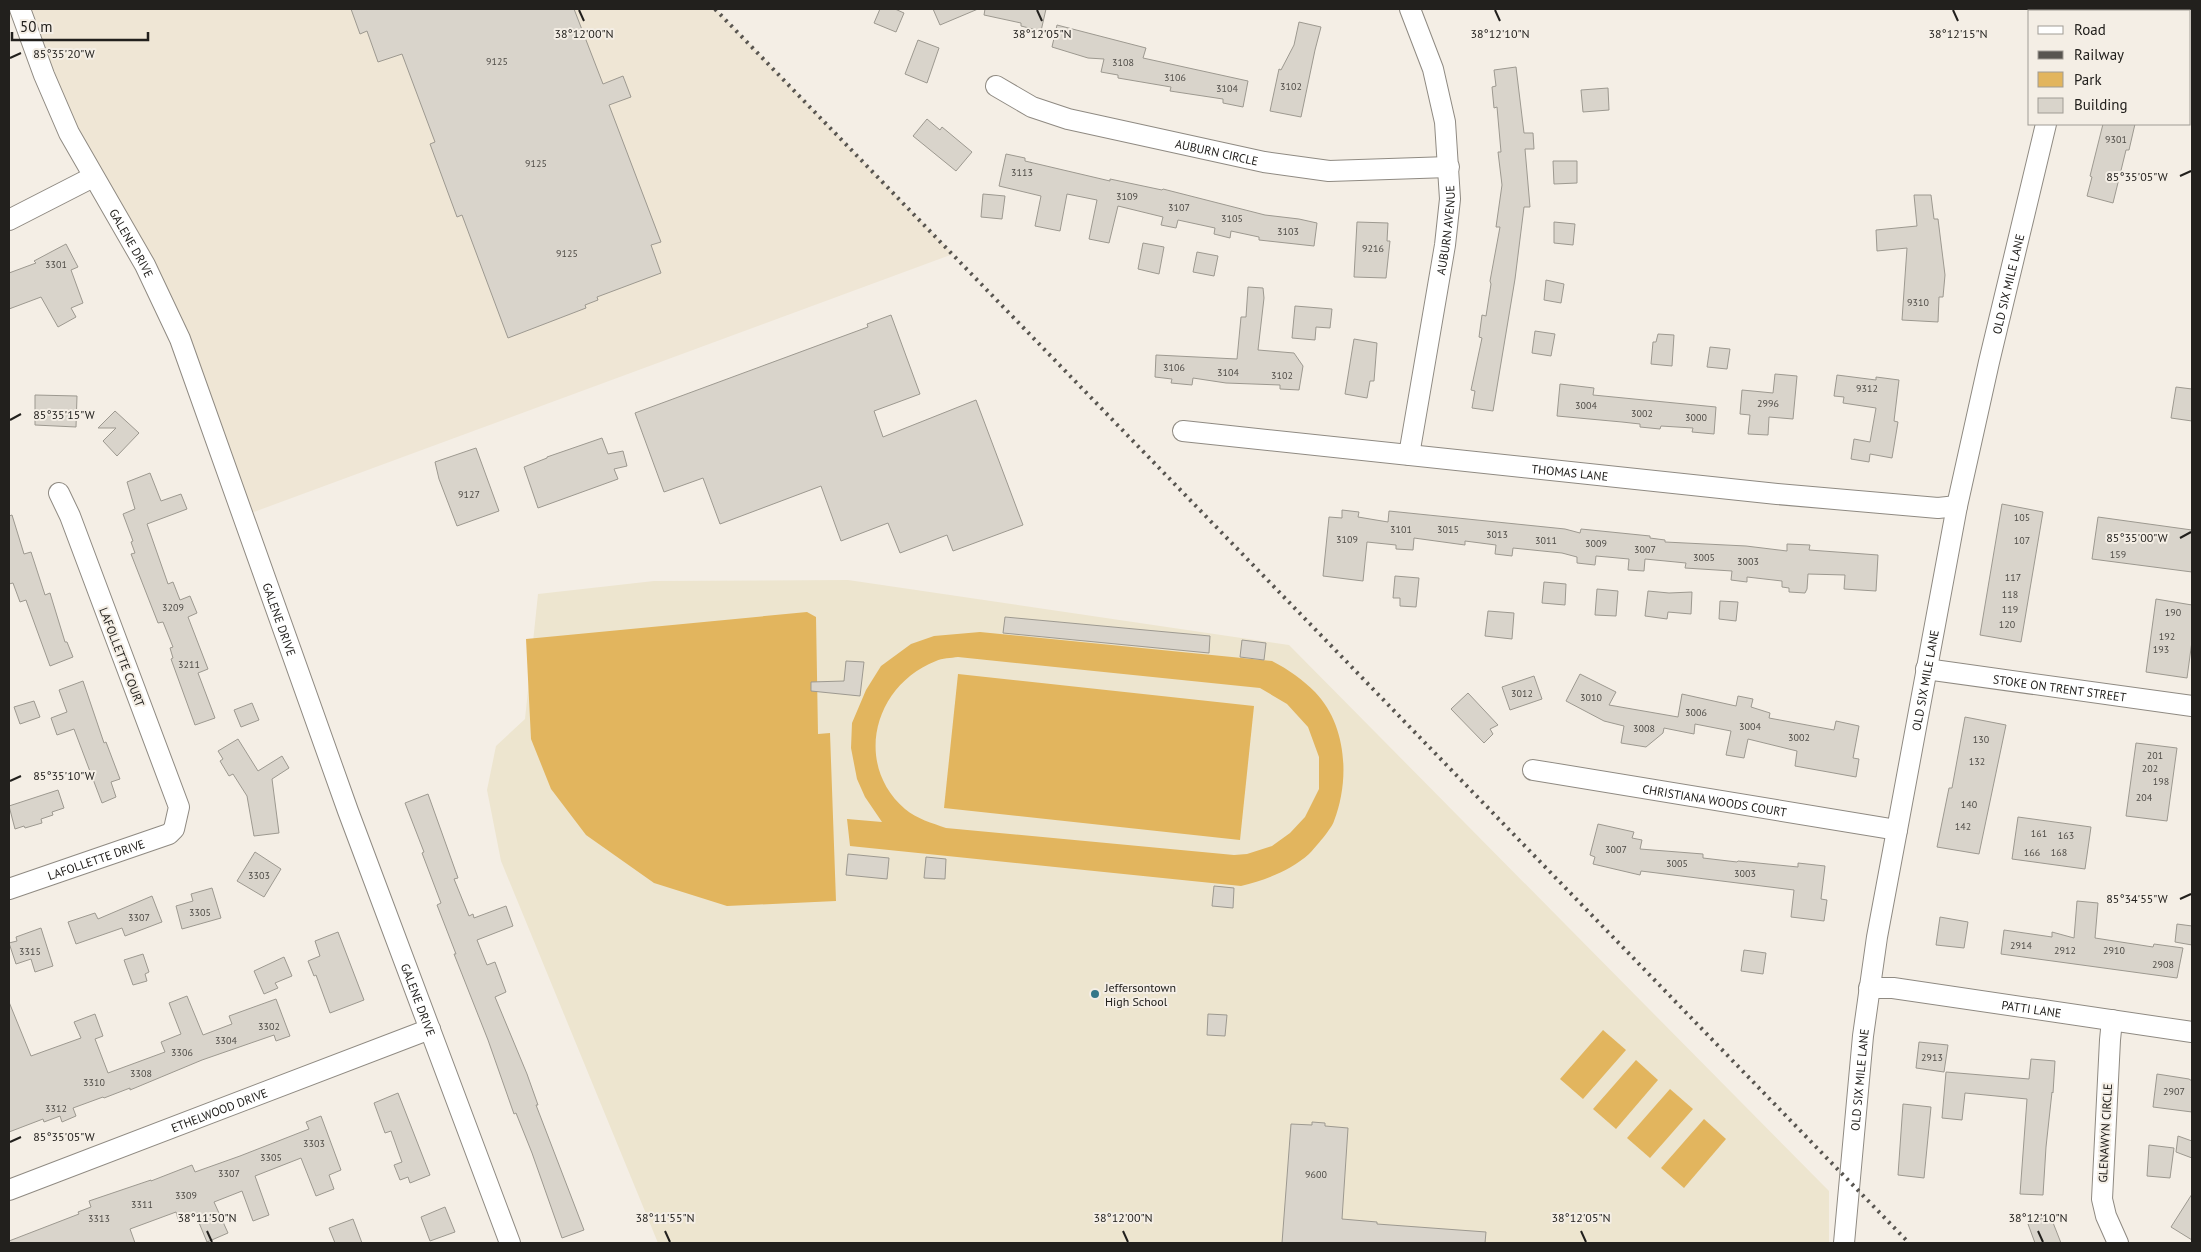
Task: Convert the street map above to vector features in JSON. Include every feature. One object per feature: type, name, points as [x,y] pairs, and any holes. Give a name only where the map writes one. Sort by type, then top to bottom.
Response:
[{"type":"street","name":"GALENE DRIVE","points":[[20,9],[69,133],[145,265],[180,339],[348,811],[510,1243]]},
{"type":"street","name":"AUBURN AVENUE","points":[[1409,455],[1445,245],[1450,199],[1445,122],[1432,69],[1410,9]]},
{"type":"street","name":"AUBURN CIRCLE","points":[[996,86],[1032,107],[1068,118],[1264,162],[1329,171],[1449,167]]},
{"type":"street","name":"OLD SIX MILE LANE","points":[[1844,1243],[1869,988],[1926,669],[1957,506],[1989,362],[2046,125]]},
{"type":"street","points":[[9,220],[93,177]]},
{"type":"street","name":"THOMAS LANE","points":[[1183,431],[1777,494],[1938,508],[1957,506]]},
{"type":"street","name":"LAFOLLETTE COURT","points":[[59,493],[70,516],[178,807],[176,822]]},
{"type":"street","name":"STOKE ON TRENT STREET","points":[[1926,669],[2192,706]]},
{"type":"street","name":"CHRISTIANA WOODS COURT","points":[[1532,770],[1897,830]]},
{"type":"street","name":"LAFOLLETTE DRIVE","points":[[9,889],[169,834],[174,830],[176,822]]},
{"type":"street","name":"PATTI LANE","points":[[1869,988],[1893,988],[2192,1032]]},
{"type":"street","name":"GLENAWYN CIRCLE","points":[[2112,1020],[2102,1199],[2106,1216],[2118,1243]]},
{"type":"street","name":"ETHELWOOD DRIVE","points":[[9,1190],[430,1029]]},
{"type":"shaded area","points":[[20,9],[716,9],[953,254],[243,516],[180,339],[93,177]]},
{"type":"shaded area","name":"Jeffersontown High School","points":[[848,580],[1289,645],[1829,1191],[1829,1243],[658,1243],[501,861],[487,790],[496,746],[525,719],[538,594],[654,581]]},
{"type":"green space","points":[[807,612],[816,617],[818,734],[830,733],[836,901],[727,906],[654,883],[586,835],[551,789],[531,739],[526,639]]},
{"type":"green space","points":[[980,632],[1272,661],[1295,675],[1315,692],[1326,705],[1334,720],[1342,754],[1343,771],[1339,805],[1333,824],[1312,851],[1302,860],[1268,878],[1241,886],[850,846],[847,819],[882,822],[865,797],[857,779],[851,748],[852,723],[866,690],[881,666],[911,644],[934,636]],"holes":[[[958,657],[1260,688],[1287,704],[1308,727],[1319,757],[1319,789],[1305,817],[1290,833],[1272,846],[1247,854],[1234,855],[946,828],[920,818],[905,809],[889,791],[879,770],[876,749],[878,727],[885,707],[898,688],[915,672],[941,659]]]},
{"type":"green space","points":[[958,674],[1254,706],[1240,840],[944,808]]},
{"type":"green space","points":[[1603,1030],[1626,1050],[1583,1099],[1560,1079]]},
{"type":"green space","points":[[1636,1060],[1658,1080],[1616,1129],[1593,1109]]},
{"type":"green space","points":[[1670,1089],[1693,1109],[1650,1158],[1627,1138]]},
{"type":"green space","points":[[1704,1119],[1726,1139],[1684,1188],[1661,1168]]},
{"type":"building","points":[[351,9],[574,9],[603,84],[623,76],[631,97],[609,105],[661,242],[651,245],[661,273],[597,297],[598,300],[585,305],[586,308],[508,338],[462,215],[457,217],[430,144],[435,142],[402,54],[378,62],[367,31],[360,34]]},
{"type":"building","points":[[880,9],[895,9],[904,13],[896,32],[874,23]]},
{"type":"building","points":[[933,9],[978,9],[940,25]]},
{"type":"building","points":[[985,9],[1046,9],[1041,31],[1021,26],[1021,23],[984,15]]},
{"type":"building","points":[[1299,22],[1321,27],[1301,117],[1270,111],[1279,69],[1281,70],[1294,45]]},
{"type":"building","points":[[1057,25],[1146,48],[1143,58],[1248,81],[1243,107],[1223,103],[1223,99],[1170,91],[1171,87],[1118,78],[1118,75],[1101,72],[1104,59],[1088,58],[1052,47]]},
{"type":"building","points":[[918,40],[939,48],[927,83],[905,74]]},
{"type":"building","points":[[1516,67],[1524,133],[1533,133],[1534,149],[1525,149],[1530,207],[1524,207],[1515,279],[1493,411],[1472,408],[1475,391],[1471,390],[1482,338],[1479,337],[1482,315],[1486,316],[1500,227],[1496,227],[1502,185],[1498,152],[1501,152],[1497,107],[1494,108],[1492,87],[1496,86],[1494,70]]},
{"type":"building","points":[[1608,88],[1609,110],[1583,112],[1581,90]]},
{"type":"building","points":[[927,119],[940,130],[942,127],[972,152],[956,171],[913,136]]},
{"type":"building","points":[[2103,125],[2135,125],[2129,150],[2126,150],[2113,203],[2087,196],[2092,177],[2090,176]]},
{"type":"building","points":[[1006,154],[1025,158],[1025,161],[1110,181],[1110,179],[1163,189],[1265,215],[1317,223],[1314,246],[1259,240],[1259,237],[1231,231],[1230,238],[1214,234],[1215,228],[1178,220],[1176,228],[1161,225],[1163,217],[1118,206],[1109,243],[1089,239],[1097,200],[1067,194],[1060,231],[1035,226],[1041,196],[999,186]]},
{"type":"building","points":[[1553,161],[1577,161],[1577,183],[1554,184]]},
{"type":"building","points":[[983,194],[1005,196],[1002,219],[981,217]]},
{"type":"building","points":[[1914,195],[1931,195],[1934,219],[1938,219],[1945,275],[1943,297],[1939,297],[1938,322],[1902,320],[1907,248],[1877,251],[1876,230],[1917,226]]},
{"type":"building","points":[[1357,222],[1388,223],[1387,241],[1390,241],[1386,278],[1354,277]]},
{"type":"building","points":[[1554,222],[1575,224],[1573,245],[1554,243]]},
{"type":"building","points":[[1143,243],[1164,247],[1159,274],[1138,269]]},
{"type":"building","points":[[66,244],[78,267],[71,270],[83,303],[71,308],[76,317],[58,327],[41,297],[9,309],[9,273],[36,263],[34,261]]},
{"type":"building","points":[[1197,252],[1218,256],[1214,276],[1193,272]]},
{"type":"building","points":[[1546,280],[1564,284],[1561,303],[1544,300]]},
{"type":"building","points":[[1248,287],[1263,288],[1264,298],[1258,350],[1294,353],[1303,366],[1299,390],[1280,389],[1280,385],[1226,383],[1193,378],[1192,385],[1171,383],[1172,379],[1155,377],[1156,355],[1237,359],[1241,317],[1246,317]]},
{"type":"building","points":[[1295,306],[1332,309],[1330,328],[1316,327],[1315,340],[1292,338]]},
{"type":"building","points":[[891,315],[920,394],[874,411],[883,437],[976,400],[1023,525],[953,551],[947,535],[900,553],[888,523],[841,541],[821,486],[720,524],[703,478],[664,492],[635,413],[868,327],[867,324]]},
{"type":"building","points":[[1535,331],[1555,334],[1551,356],[1532,353]]},
{"type":"building","points":[[1658,334],[1674,335],[1672,366],[1651,364],[1653,342],[1656,342]]},
{"type":"building","points":[[1354,339],[1377,343],[1374,381],[1370,381],[1367,398],[1345,394]]},
{"type":"building","points":[[1710,347],[1730,349],[1727,369],[1707,367]]},
{"type":"building","points":[[1775,374],[1797,376],[1793,419],[1769,417],[1768,435],[1748,434],[1750,415],[1740,414],[1742,390],[1773,393]]},
{"type":"building","points":[[1837,375],[1876,380],[1876,377],[1899,380],[1894,421],[1898,422],[1892,458],[1870,454],[1869,462],[1851,459],[1854,439],[1870,442],[1876,408],[1843,403],[1844,397],[1834,396]]},
{"type":"building","points":[[1560,384],[1594,388],[1593,395],[1716,407],[1714,434],[1692,432],[1693,428],[1661,426],[1660,429],[1640,427],[1640,424],[1557,416]]},
{"type":"building","points":[[2176,387],[2192,389],[2192,421],[2171,418]]},
{"type":"building","points":[[35,395],[77,396],[76,427],[35,425]]},
{"type":"building","points":[[115,411],[139,433],[117,456],[103,441],[116,428],[98,428]]},
{"type":"building","points":[[602,438],[608,454],[623,451],[627,466],[614,469],[618,479],[538,508],[524,467]]},
{"type":"building","points":[[476,448],[499,511],[457,526],[439,479],[435,462]]},
{"type":"building","points":[[150,473],[161,501],[181,494],[187,509],[147,524],[168,584],[173,582],[180,600],[190,596],[197,613],[188,617],[208,669],[198,673],[215,718],[195,725],[171,659],[173,658],[170,648],[173,647],[163,622],[158,623],[131,554],[135,553],[131,542],[133,541],[123,514],[135,509],[127,482]]},
{"type":"building","points":[[2002,504],[2043,512],[2021,642],[1980,635]]},
{"type":"building","points":[[1342,510],[1359,512],[1358,517],[1388,522],[1389,511],[1565,529],[1580,533],[1581,529],[1650,536],[1650,538],[1665,540],[1665,542],[1746,546],[1787,551],[1787,544],[1810,545],[1809,550],[1878,555],[1876,591],[1844,589],[1845,575],[1808,574],[1805,593],[1789,592],[1789,588],[1782,587],[1782,581],[1747,577],[1747,582],[1731,580],[1732,571],[1685,568],[1686,563],[1645,559],[1644,571],[1628,570],[1629,559],[1596,556],[1595,565],[1577,563],[1577,557],[1562,553],[1513,548],[1512,556],[1495,554],[1496,545],[1465,541],[1465,545],[1414,538],[1413,550],[1396,549],[1396,545],[1367,542],[1363,581],[1323,576],[1329,517],[1342,518]]},
{"type":"building","points":[[12,515],[24,554],[31,552],[45,595],[50,593],[65,642],[67,642],[73,657],[50,666],[26,600],[20,602],[13,583],[9,584],[9,516]]},
{"type":"building","points":[[2098,517],[2192,530],[2192,572],[2092,559]]},
{"type":"building","points":[[1395,576],[1419,578],[1416,607],[1400,606],[1400,598],[1393,598]]},
{"type":"building","points":[[1544,582],[1566,584],[1565,605],[1542,603]]},
{"type":"building","points":[[1597,589],[1618,591],[1616,616],[1595,615]]},
{"type":"building","points":[[1648,591],[1669,593],[1692,592],[1691,614],[1668,612],[1667,619],[1645,616]]},
{"type":"building","points":[[2156,599],[2192,605],[2192,641],[2187,678],[2146,672]]},
{"type":"building","points":[[1720,601],[1738,602],[1736,621],[1719,619]]},
{"type":"building","points":[[1488,611],[1514,613],[1512,639],[1485,636]]},
{"type":"building","points":[[1005,617],[1210,636],[1209,653],[1003,633]]},
{"type":"building","points":[[1242,640],[1266,643],[1264,660],[1240,657]]},
{"type":"building","points":[[846,661],[864,662],[860,696],[811,691],[811,682],[844,681]]},
{"type":"building","points":[[1580,674],[1616,692],[1609,705],[1678,717],[1682,694],[1736,706],[1738,696],[1753,699],[1751,707],[1770,713],[1769,718],[1834,730],[1836,721],[1859,726],[1853,758],[1859,759],[1856,777],[1795,766],[1797,751],[1748,739],[1744,758],[1726,755],[1731,731],[1695,724],[1694,734],[1664,728],[1663,733],[1646,747],[1621,743],[1624,726],[1604,721],[1566,701]]},
{"type":"building","points":[[1534,676],[1542,699],[1510,710],[1502,687]]},
{"type":"building","points":[[83,681],[104,743],[106,742],[120,779],[111,782],[116,797],[102,803],[74,729],[57,735],[51,718],[67,712],[59,690]]},
{"type":"building","points":[[1468,693],[1498,725],[1490,729],[1493,734],[1484,743],[1451,709]]},
{"type":"building","points":[[34,701],[40,717],[20,724],[14,707]]},
{"type":"building","points":[[252,703],[259,720],[241,727],[234,710]]},
{"type":"building","points":[[1965,717],[2006,725],[1979,854],[1937,847],[1949,788],[1952,788]]},
{"type":"building","points":[[238,739],[258,771],[282,756],[289,768],[272,779],[279,833],[254,836],[247,796],[233,774],[229,776],[220,761],[223,759],[218,751]]},
{"type":"building","points":[[2136,743],[2177,748],[2167,821],[2126,816]]},
{"type":"building","points":[[58,790],[64,808],[52,812],[53,815],[41,819],[42,823],[15,829],[9,806]]},
{"type":"building","points":[[428,794],[458,878],[454,879],[469,916],[473,914],[474,918],[506,906],[513,926],[477,940],[487,965],[495,962],[506,992],[495,997],[527,1074],[538,1105],[536,1105],[584,1230],[562,1238],[532,1153],[516,1113],[514,1114],[488,1040],[454,954],[456,954],[437,905],[441,903],[405,803]]},
{"type":"building","points":[[2018,817],[2091,827],[2085,869],[2012,859]]},
{"type":"building","points":[[1598,824],[1634,832],[1632,838],[1642,840],[1640,849],[1703,854],[1703,858],[1737,862],[1798,867],[1798,863],[1825,866],[1821,899],[1827,900],[1824,921],[1791,917],[1794,890],[1641,871],[1640,875],[1593,864],[1595,857],[1590,855]]},
{"type":"building","points":[[255,852],[281,869],[264,897],[237,881]]},
{"type":"building","points":[[848,854],[889,858],[887,879],[846,875]]},
{"type":"building","points":[[926,857],[946,859],[945,879],[924,878]]},
{"type":"building","points":[[1214,886],[1234,888],[1233,908],[1212,906]]},
{"type":"building","points":[[212,888],[221,918],[182,929],[176,906],[193,901],[191,894]]},
{"type":"building","points":[[152,896],[162,922],[125,936],[122,928],[76,944],[68,922],[95,913],[98,919]]},
{"type":"building","points":[[2077,901],[2098,903],[2095,938],[2153,947],[2154,944],[2183,948],[2177,978],[2001,954],[2004,930],[2052,937],[2052,932],[2074,938]]},
{"type":"building","points":[[1940,917],[1968,922],[1964,948],[1936,945]]},
{"type":"building","points":[[2177,924],[2192,926],[2192,945],[2175,942]]},
{"type":"building","points":[[41,928],[53,966],[35,972],[31,959],[16,964],[9,943],[17,941],[16,937]]},
{"type":"building","points":[[338,932],[364,1000],[330,1013],[316,975],[314,976],[308,961],[320,956],[315,941]]},
{"type":"building","points":[[1744,950],[1766,953],[1763,974],[1741,971]]},
{"type":"building","points":[[143,954],[149,972],[145,974],[147,981],[133,985],[124,960]]},
{"type":"building","points":[[284,957],[292,976],[275,983],[278,988],[264,994],[254,971]]},
{"type":"building","points":[[187,996],[203,1035],[232,1024],[229,1016],[276,999],[290,1036],[276,1041],[274,1035],[202,1060],[130,1090],[130,1088],[73,1108],[76,1116],[62,1122],[60,1116],[44,1122],[43,1119],[9,1132],[9,1002],[31,1056],[81,1038],[74,1022],[95,1014],[103,1036],[95,1039],[108,1073],[165,1052],[161,1042],[181,1034],[169,1003]]},
{"type":"building","points":[[1208,1014],[1227,1015],[1225,1036],[1207,1035]]},
{"type":"building","points":[[1919,1042],[1948,1045],[1944,1072],[1916,1068]]},
{"type":"building","points":[[2031,1059],[2055,1061],[2043,1195],[2020,1194],[2027,1099],[1965,1093],[1962,1120],[1942,1118],[1946,1072],[2029,1079]]},
{"type":"building","points":[[2157,1074],[2192,1081],[2192,1112],[2153,1107]]},
{"type":"building","points":[[398,1093],[430,1175],[410,1183],[408,1177],[400,1180],[394,1165],[402,1162],[391,1131],[385,1133],[374,1103]]},
{"type":"building","points":[[1903,1104],[1931,1107],[1924,1178],[1898,1175]]},
{"type":"building","points":[[321,1116],[341,1170],[329,1175],[334,1189],[316,1196],[301,1158],[255,1176],[269,1215],[253,1221],[242,1191],[214,1202],[228,1233],[207,1242],[195,1213],[178,1219],[176,1212],[130,1229],[135,1243],[9,1243],[9,1241],[79,1214],[78,1212],[91,1207],[89,1201],[151,1181],[192,1165],[195,1172],[240,1156],[309,1129],[306,1122]]},
{"type":"building","points":[[1312,1122],[1325,1123],[1325,1126],[1348,1128],[1342,1219],[1377,1222],[1377,1224],[1486,1232],[1485,1243],[1282,1243],[1291,1124],[1312,1125]]},
{"type":"building","points":[[2178,1136],[2192,1141],[2192,1158],[2176,1152]]},
{"type":"building","points":[[2149,1145],[2174,1148],[2170,1178],[2147,1176]]},
{"type":"building","points":[[2192,1194],[2192,1240],[2171,1227]]},
{"type":"building","points":[[445,1207],[455,1232],[430,1241],[421,1217]]},
{"type":"building","points":[[2050,1215],[2061,1243],[2035,1243],[2028,1224]]},
{"type":"building","points":[[353,1219],[362,1243],[335,1243],[329,1228]]},
{"type":"railway","points":[[715,9],[1909,1243]]},
{"type":"place","name":"Jeffersontown High School","points":[[1095,994]]}]
